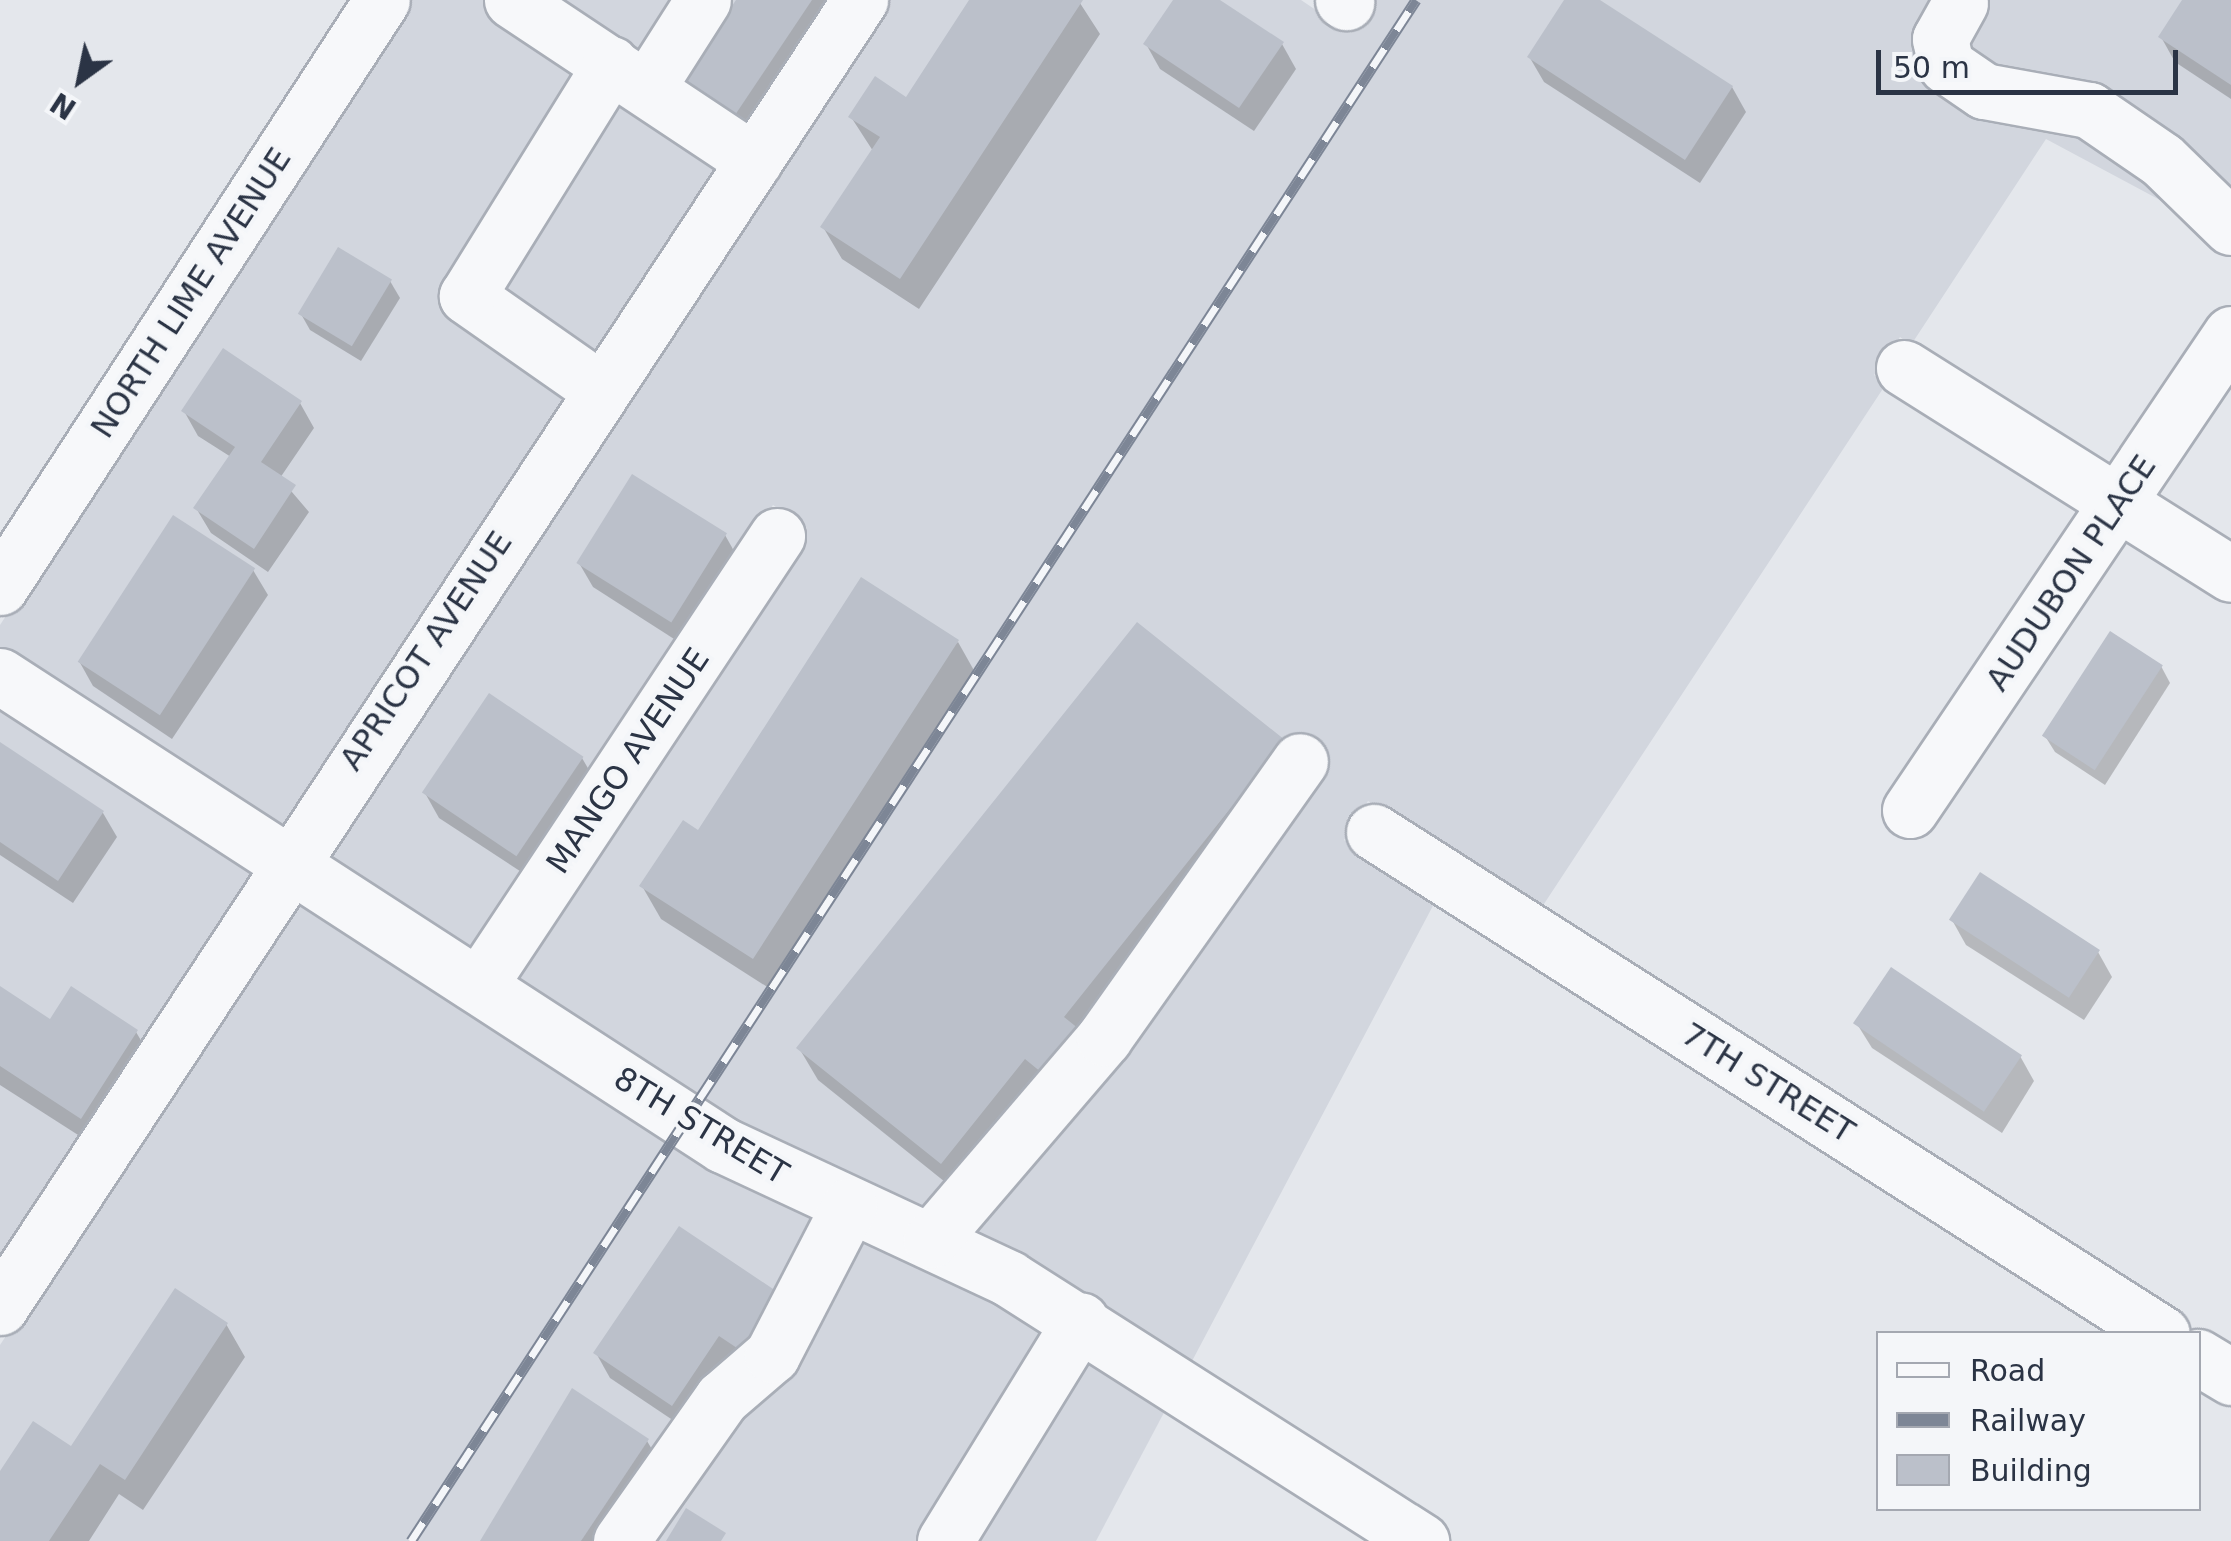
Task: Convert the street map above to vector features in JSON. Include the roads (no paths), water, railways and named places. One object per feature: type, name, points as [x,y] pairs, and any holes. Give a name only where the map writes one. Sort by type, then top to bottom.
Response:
[{"type":"street","name":"NORTH LIME AVENUE","points":[[0,587],[382,0]]},
{"type":"street","points":[[512,0],[754,161]]},
{"type":"street","points":[[602,390],[467,296],[629,76],[703,0]]},
{"type":"street","name":"APRICOT AVENUE","points":[[0,1308],[860,0]]},
{"type":"street","points":[[1960,3],[1940,39],[1946,64],[1984,91],[2089,110],[2162,160],[2231,227]]},
{"type":"street","name":"AUDUBON PLACE","points":[[1910,810],[2231,334]]},
{"type":"street","points":[[1904,368],[2116,508],[2231,574]]},
{"type":"street","name":"MANGO AVENUE","points":[[479,985],[777,536]]},
{"type":"street","name":"8TH STREET","points":[[0,676],[723,1145],[849,1206],[931,1240],[1082,1320],[1422,1541]]},
{"type":"street","points":[[931,1240],[1104,1038],[1300,761]]},
{"type":"street","name":"7TH STREET","points":[[1374,832],[2157,1331]]},
{"type":"street","points":[[621,1541],[722,1398],[772,1355],[849,1206]]},
{"type":"street","points":[[945,1541],[1082,1320]]},
{"type":"street","points":[[2201,1359],[2231,1378]]},
{"type":"railway","points":[[411,1541],[1416,0]]}]
